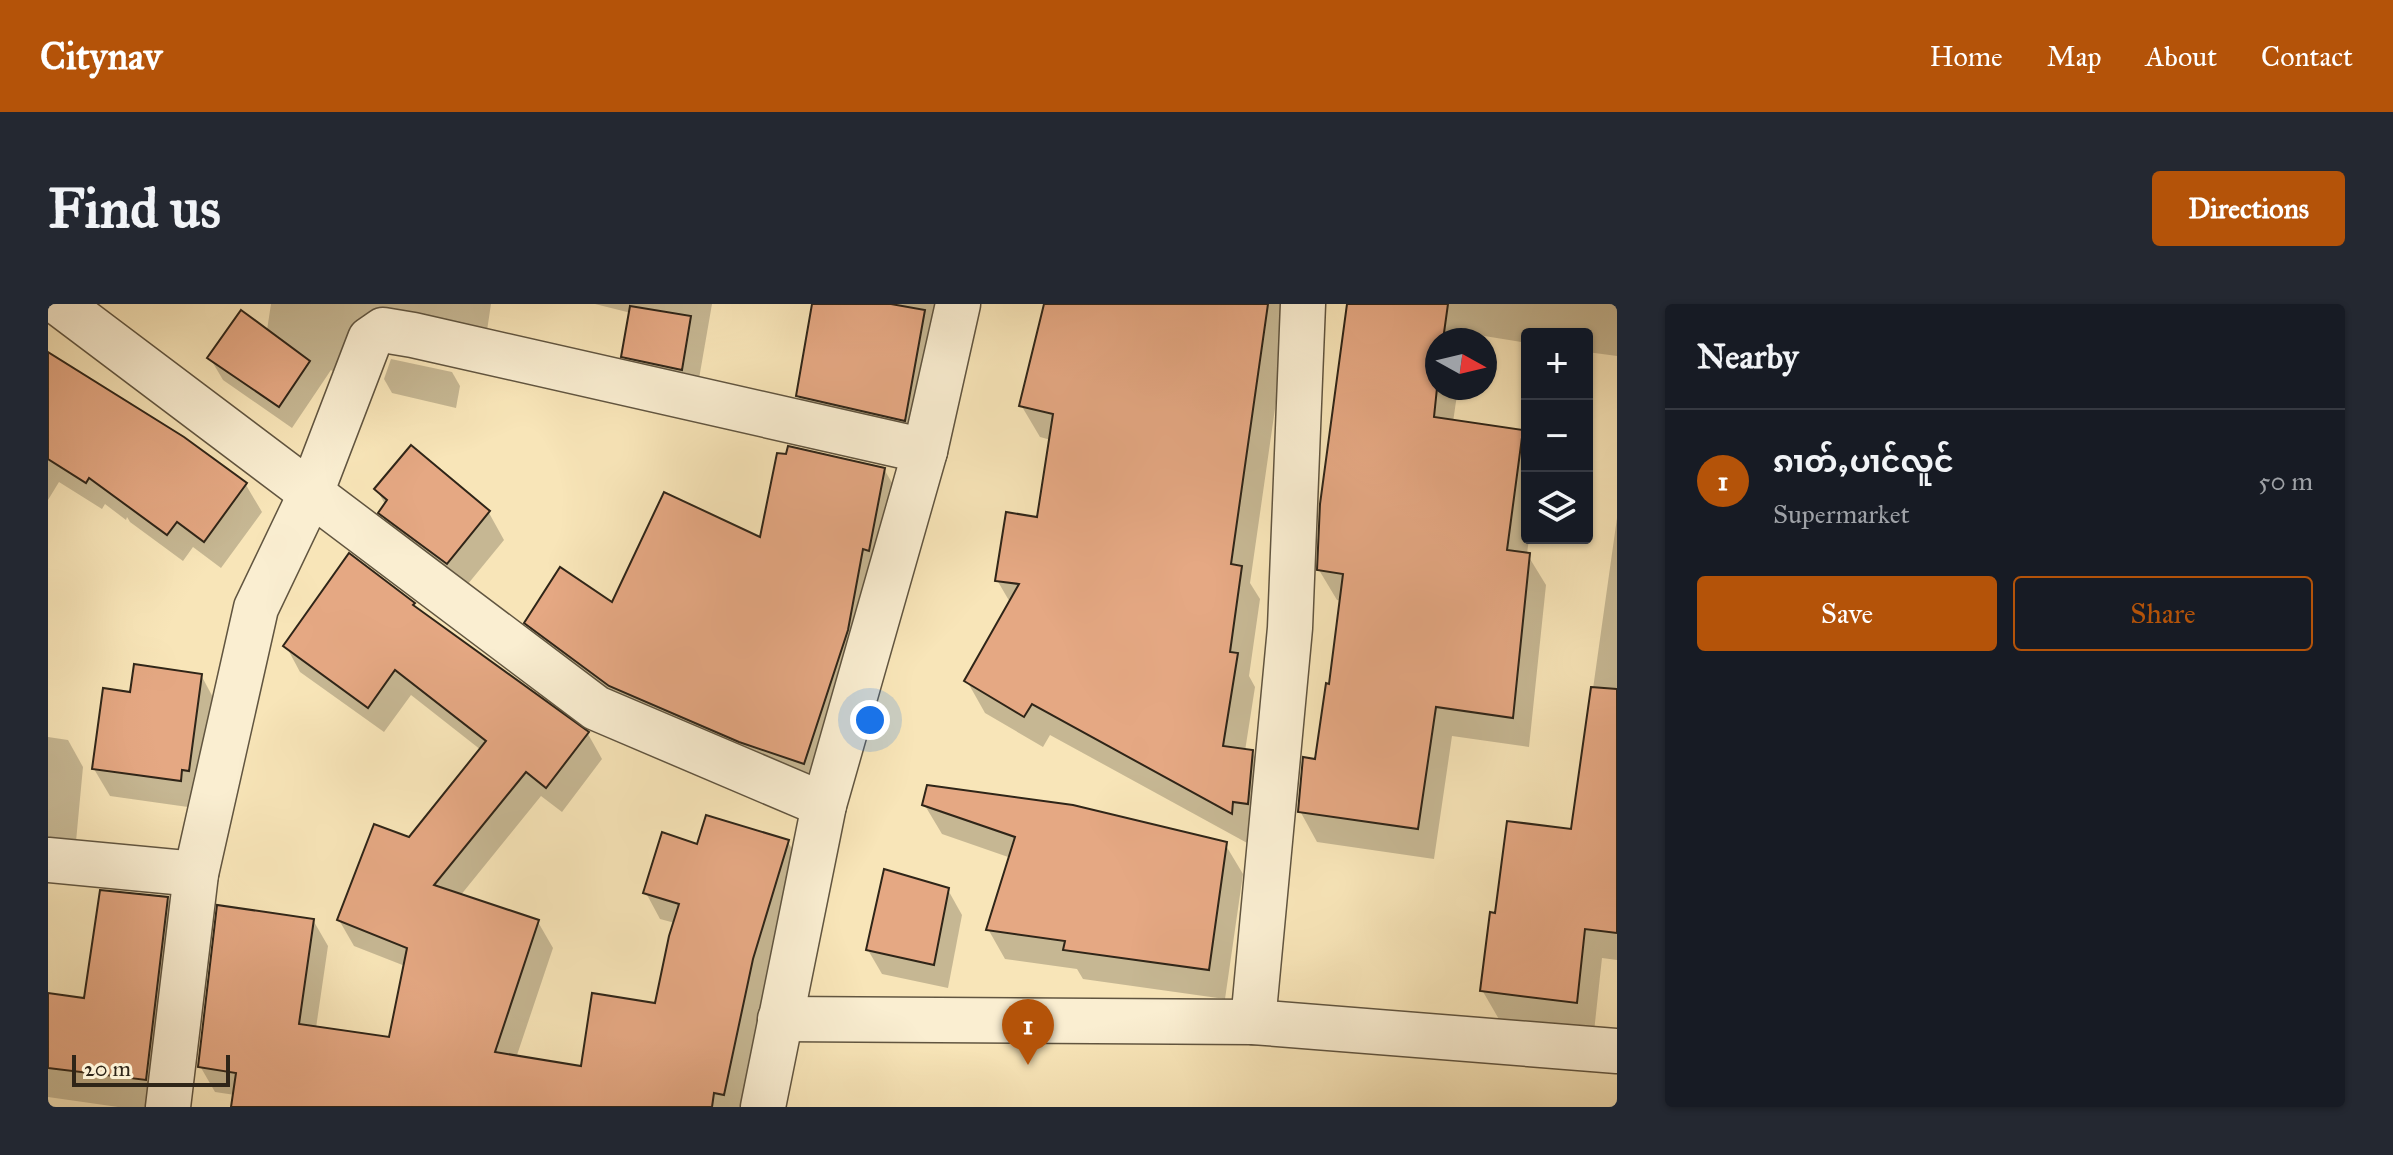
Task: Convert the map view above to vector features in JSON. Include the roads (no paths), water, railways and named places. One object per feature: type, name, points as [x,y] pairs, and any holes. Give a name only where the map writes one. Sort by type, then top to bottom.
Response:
[{"type":"street","points":[[60,304],[596,708],[824,805]]},
{"type":"street","points":[[763,1107],[824,805],[925,451],[958,304]]},
{"type":"street","points":[[1253,1022],[1290,628],[1303,304]]},
{"type":"street","points":[[168,1107],[196,874],[256,608],[311,493],[370,339],[383,330],[925,451]]},
{"type":"street","points":[[48,860],[196,874]]},
{"type":"street","points":[[780,1019],[1253,1022],[1617,1051]]},
{"type":"place","name":"ၵၢတ်ႇပၢင်လူင်","points":[[1028,1065]]}]
